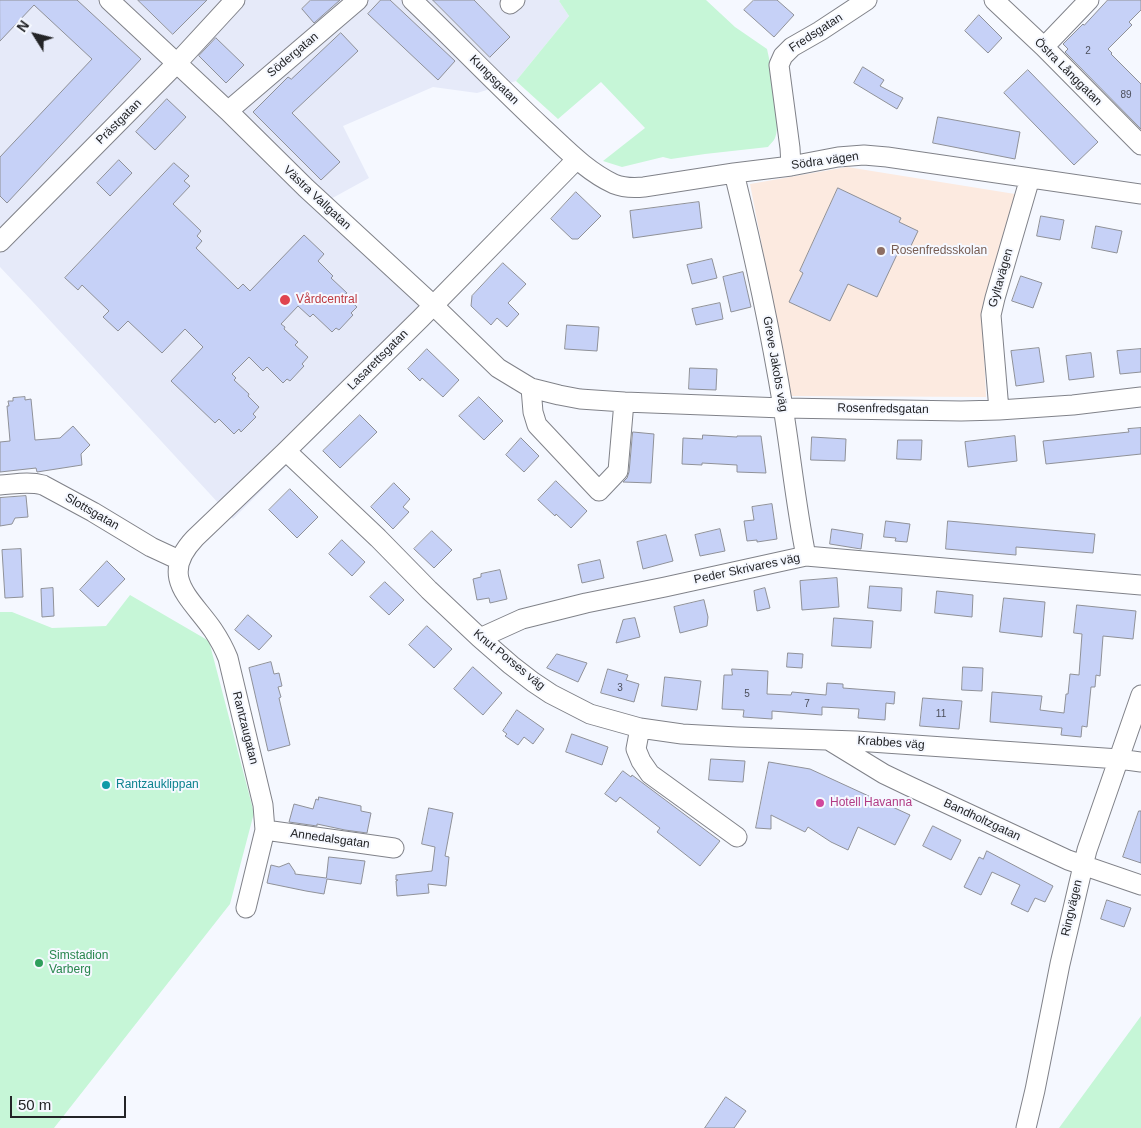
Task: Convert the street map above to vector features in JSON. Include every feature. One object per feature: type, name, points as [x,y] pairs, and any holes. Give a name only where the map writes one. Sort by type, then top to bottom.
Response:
[{"type":"street","name":"Västra Vallgatan","points":[[109,0],[228,111],[299,182],[498,368],[531,388]]},
{"type":"street","name":"Prästgatan","points":[[1,241],[176,64],[235,0]]},
{"type":"street","name":"Södergatan","points":[[228,111],[358,0]]},
{"type":"street","name":"Kungsgatan","points":[[412,0],[530,116],[577,159]]},
{"type":"street","name":"Fredsgatan","points":[[792,166],[779,65],[783,56],[792,47],[867,0]]},
{"type":"street","name":"Östra Långgatan","points":[[994,0],[1141,145]]},
{"type":"street","points":[[1044,48],[1089,0]]},
{"type":"street","name":"Södra vägen","points":[[577,159],[595,173],[616,185],[631,188],[792,166],[838,157],[864,156],[887,157],[1141,194]]},
{"type":"street","name":"Lasarettsgatan","points":[[179,560],[186,547],[433,306],[577,159]]},
{"type":"street","name":"Greve Jakobs väg","points":[[734,173],[772,340],[799,523],[806,556]]},
{"type":"street","name":"Gyltavägen","points":[[999,410],[991,315],[994,298],[1030,178]]},
{"type":"street","points":[[531,388],[533,412],[537,425],[599,491],[618,471],[624,402]]},
{"type":"street","name":"Rosenfredsgatan","points":[[531,388],[580,399],[624,402],[783,408],[960,411],[1073,404],[1141,396]]},
{"type":"street","name":"Knut Porses väg","points":[[286,451],[480,638],[511,665],[551,694],[590,714],[640,728]]},
{"type":"street","name":"Slottsgatan","points":[[0,485],[26,482],[43,485],[151,547],[179,560]]},
{"type":"street","name":"Peder Skrivares väg","points":[[480,638],[522,619],[586,603],[665,588],[806,556],[1141,585]]},
{"type":"street","name":"Rantzaugatan","points":[[179,560],[180,583],[186,597],[222,643],[228,658],[263,805],[265,830],[246,908]]},
{"type":"street","name":"Ringvägen","points":[[1026,1128],[1060,964],[1087,850],[1141,695]]},
{"type":"street","points":[[640,728],[636,749],[641,761],[650,774],[737,837]]},
{"type":"street","name":"Krabbes väg","points":[[640,728],[710,736],[875,742],[1141,762]]},
{"type":"street","name":"Bandholtzgatan","points":[[830,741],[884,774],[1083,866],[1141,885]]},
{"type":"street","name":"Annedalsgatan","points":[[265,830],[394,848]]},
{"type":"shaded area","points":[[0,0],[560,0],[569,16],[516,81],[477,93],[433,87],[343,126],[369,178],[327,201],[443,309],[233,519],[0,267]]},
{"type":"shaded area","name":"Rosenfredsskolan","points":[[847,167],[1015,194],[982,308],[986,397],[791,396],[750,184]]},
{"type":"green space","points":[[560,0],[706,0],[735,27],[767,49],[777,108],[777,131],[774,140],[768,147],[671,159],[663,157],[622,167],[603,161],[645,128],[601,82],[558,119],[516,81],[569,16]]},
{"type":"green space","points":[[130,595],[209,641],[254,813],[230,904],[54,1128],[0,1128],[0,612],[12,612],[52,628],[106,626]]},
{"type":"green space","points":[[1141,1016],[1141,1128],[1059,1128]]},
{"type":"building","points":[[0,0],[77,0],[141,59],[7,203],[0,196],[0,157],[92,59],[34,5],[0,41]]},
{"type":"building","points":[[138,0],[207,0],[173,34]]},
{"type":"building","points":[[311,0],[340,0],[314,23],[302,9]]},
{"type":"building","points":[[381,0],[390,0],[455,61],[438,80],[368,14]]},
{"type":"building","points":[[433,0],[474,0],[510,37],[490,57]]},
{"type":"building","points":[[754,0],[777,0],[794,15],[774,37],[744,10]]},
{"type":"building","points":[[1108,0],[1141,0],[1141,10],[1129,22],[1132,25],[1108,49],[1141,84],[1141,129],[1065,52],[1068,49],[1063,44]]},
{"type":"building","points":[[979,15],[1002,38],[988,53],[965,31]]},
{"type":"building","points":[[341,33],[358,51],[292,113],[340,162],[321,180],[253,112],[288,77],[291,79]]},
{"type":"building","points":[[216,38],[244,65],[226,83],[199,56]]},
{"type":"building","points":[[863,67],[884,80],[880,86],[903,98],[897,109],[854,83]]},
{"type":"building","points":[[1028,70],[1098,142],[1074,165],[1004,93]]},
{"type":"building","points":[[167,99],[186,117],[155,150],[136,132]]},
{"type":"building","points":[[938,117],[1020,132],[1015,159],[933,143]]},
{"type":"building","points":[[119,160],[132,173],[110,196],[97,183]]},
{"type":"building","name":"Vårdcentral","points":[[174,163],[189,176],[184,181],[190,186],[173,204],[201,231],[197,236],[202,241],[196,248],[238,289],[243,284],[250,291],[304,235],[324,254],[318,261],[333,276],[331,278],[347,293],[344,295],[357,307],[351,313],[353,315],[339,330],[336,328],[332,332],[313,314],[310,317],[298,306],[281,324],[298,342],[295,345],[308,357],[302,364],[304,366],[290,381],[287,379],[283,383],[267,367],[263,371],[249,357],[232,374],[236,378],[234,380],[259,407],[253,414],[256,417],[241,432],[239,429],[234,434],[219,419],[215,423],[171,381],[203,347],[185,329],[162,353],[128,321],[118,331],[103,317],[109,311],[82,285],[78,290],[65,278]]},
{"type":"building","points":[[838,188],[901,218],[899,222],[918,231],[909,250],[901,246],[877,297],[848,284],[830,321],[789,302],[803,273],[800,271]]},
{"type":"building","points":[[576,192],[601,216],[578,239],[572,239],[551,219]]},
{"type":"building","points":[[699,202],[702,228],[633,238],[630,211]]},
{"type":"building","points":[[1041,216],[1064,220],[1060,240],[1037,236]]},
{"type":"building","points":[[1096,226],[1122,231],[1117,253],[1092,248]]},
{"type":"building","points":[[712,259],[717,278],[692,284],[687,265]]},
{"type":"building","points":[[503,263],[526,284],[508,303],[519,314],[507,327],[497,318],[491,325],[471,306],[472,296]]},
{"type":"building","points":[[743,272],[751,307],[731,312],[723,277]]},
{"type":"building","points":[[1021,276],[1042,283],[1033,308],[1012,301]]},
{"type":"building","points":[[720,303],[723,319],[696,325],[692,309]]},
{"type":"building","points":[[567,325],[599,327],[597,351],[565,349]]},
{"type":"building","points":[[1039,348],[1044,382],[1016,386],[1011,351]]},
{"type":"building","points":[[427,349],[459,380],[443,397],[422,378],[420,381],[408,369]]},
{"type":"building","points":[[1141,349],[1141,372],[1120,374],[1117,351]]},
{"type":"building","points":[[1091,353],[1094,377],[1069,380],[1066,356]]},
{"type":"building","points":[[690,368],[717,369],[716,390],[689,389]]},
{"type":"building","points":[[25,397],[25,400],[31,399],[35,440],[60,438],[73,426],[90,445],[81,454],[82,465],[37,472],[36,468],[0,472],[0,442],[10,441],[8,401],[13,401],[13,398]]},
{"type":"building","points":[[479,397],[503,421],[484,440],[459,416]]},
{"type":"building","points":[[360,415],[377,432],[340,468],[323,451]]},
{"type":"building","points":[[1141,428],[1141,454],[1046,464],[1043,441],[1129,432],[1128,429]]},
{"type":"building","points":[[633,432],[654,434],[651,483],[623,482],[629,472]]},
{"type":"building","points":[[703,435],[761,436],[766,473],[737,472],[737,465],[682,464],[683,438],[702,439]]},
{"type":"building","points":[[1015,436],[1017,461],[968,467],[965,442]]},
{"type":"building","points":[[812,437],[846,439],[845,461],[811,460]]},
{"type":"building","points":[[521,438],[539,456],[524,472],[506,455]]},
{"type":"building","points":[[898,440],[922,440],[921,460],[897,459]]},
{"type":"building","points":[[556,481],[587,511],[571,528],[538,500]]},
{"type":"building","points":[[394,483],[410,499],[403,507],[409,512],[393,529],[371,507]]},
{"type":"building","points":[[290,489],[318,517],[297,538],[269,510]]},
{"type":"building","points":[[26,496],[28,517],[15,518],[12,524],[0,526],[0,498]]},
{"type":"building","points":[[772,504],[777,539],[757,542],[757,540],[747,541],[744,521],[754,520],[752,507]]},
{"type":"building","points":[[886,521],[910,524],[907,542],[895,541],[896,538],[884,537]]},
{"type":"building","points":[[948,521],[1095,534],[1093,553],[1016,547],[1016,555],[946,549]]},
{"type":"building","points":[[720,529],[725,551],[700,556],[695,535]]},
{"type":"building","points":[[832,529],[863,534],[861,549],[830,544]]},
{"type":"building","points":[[432,531],[452,550],[434,568],[414,549]]},
{"type":"building","points":[[666,535],[673,561],[643,569],[637,542]]},
{"type":"building","points":[[342,540],[365,562],[352,576],[329,554]]},
{"type":"building","points":[[21,549],[23,597],[5,598],[2,550]]},
{"type":"building","points":[[600,560],[604,578],[582,583],[578,565]]},
{"type":"building","points":[[107,561],[125,579],[98,607],[80,590]]},
{"type":"building","points":[[500,570],[507,599],[490,603],[489,598],[477,600],[473,579],[481,577],[481,574]]},
{"type":"building","points":[[837,578],[839,607],[802,610],[800,581]]},
{"type":"building","points":[[385,582],[404,600],[389,615],[370,597]]},
{"type":"building","points":[[870,586],[902,588],[901,611],[868,608]]},
{"type":"building","points":[[53,588],[54,616],[42,617],[41,589]]},
{"type":"building","points":[[765,588],[770,608],[757,611],[754,591]]},
{"type":"building","points":[[937,591],[973,595],[972,617],[935,613]]},
{"type":"building","points":[[1004,598],[1045,602],[1042,637],[1000,632]]},
{"type":"building","points":[[704,600],[708,617],[707,626],[680,633],[674,607]]},
{"type":"building","points":[[1077,605],[1136,611],[1133,639],[1103,636],[1100,676],[1096,675],[1095,687],[1091,687],[1087,727],[1082,726],[1081,737],[1061,735],[1062,728],[990,722],[992,692],[1042,696],[1040,710],[1064,713],[1070,674],[1079,675],[1082,634],[1074,633]]},
{"type":"building","points":[[248,615],[272,636],[259,650],[235,630]]},
{"type":"building","points":[[635,618],[640,637],[616,643],[623,620]]},
{"type":"building","points":[[834,618],[873,621],[871,648],[832,646]]},
{"type":"building","points":[[427,626],[452,649],[434,668],[409,645]]},
{"type":"building","points":[[788,653],[803,654],[802,668],[787,667]]},
{"type":"building","points":[[557,654],[587,663],[578,682],[547,668]]},
{"type":"building","points":[[271,662],[274,674],[279,673],[282,686],[278,687],[281,697],[279,698],[290,745],[268,751],[249,668]]},
{"type":"building","points":[[473,667],[502,693],[483,715],[454,689]]},
{"type":"building","points":[[963,667],[983,668],[982,691],[962,690]]},
{"type":"building","points":[[608,669],[628,675],[626,680],[639,684],[634,702],[601,693]]},
{"type":"building","points":[[732,669],[768,671],[767,694],[791,695],[792,692],[826,695],[827,683],[843,684],[843,688],[895,692],[894,704],[886,703],[885,720],[858,718],[859,709],[822,707],[822,715],[772,711],[772,719],[743,717],[744,710],[722,709],[724,675],[732,675]]},
{"type":"building","points":[[665,677],[701,681],[697,710],[662,706]]},
{"type":"building","points":[[923,698],[962,701],[959,729],[920,726]]},
{"type":"building","points":[[517,710],[544,729],[533,744],[524,737],[518,745],[505,736],[507,734],[503,731]]},
{"type":"building","points":[[572,734],[608,747],[602,765],[566,752]]},
{"type":"building","points":[[711,759],[745,761],[743,782],[709,780]]},
{"type":"building","points":[[769,762],[810,769],[910,815],[895,845],[858,827],[848,850],[831,842],[808,827],[805,832],[771,815],[771,829],[756,828]]},
{"type":"building","points":[[623,771],[631,777],[632,775],[720,841],[700,866],[657,832],[660,828],[620,797],[616,802],[605,794]]},
{"type":"building","points":[[319,797],[361,806],[361,811],[371,813],[367,833],[317,824],[317,826],[289,822],[294,804],[313,809],[316,799],[318,800]]},
{"type":"building","points":[[429,808],[453,813],[445,856],[449,857],[446,886],[428,884],[429,893],[397,896],[396,881],[398,880],[396,880],[396,875],[432,871],[435,847],[422,844]]},
{"type":"building","points":[[1139,811],[1141,811],[1141,863],[1123,857]]},
{"type":"building","points":[[933,826],[961,840],[951,860],[923,846]]},
{"type":"building","points":[[987,851],[1053,886],[1045,902],[1035,898],[1028,912],[1011,904],[1020,885],[992,872],[981,895],[964,887],[979,857],[983,859]]},
{"type":"building","points":[[329,857],[365,861],[361,884],[327,879],[324,894],[267,883],[271,865],[279,867],[289,863],[295,874],[326,878]]},
{"type":"building","points":[[1107,900],[1131,908],[1124,927],[1101,919]]},
{"type":"building","points":[[726,1097],[746,1111],[734,1128],[705,1128]]},
{"type":"place","name":"Rosenfredsskolan","points":[[881,251]]},
{"type":"place","name":"Vårdcentral","points":[[285,300]]},
{"type":"place","name":"Rantzauklippan","points":[[106,785]]},
{"type":"place","name":"Hotell Havanna","points":[[820,803]]},
{"type":"place","name":"Simstadion Varberg","points":[[39,963]]}]
